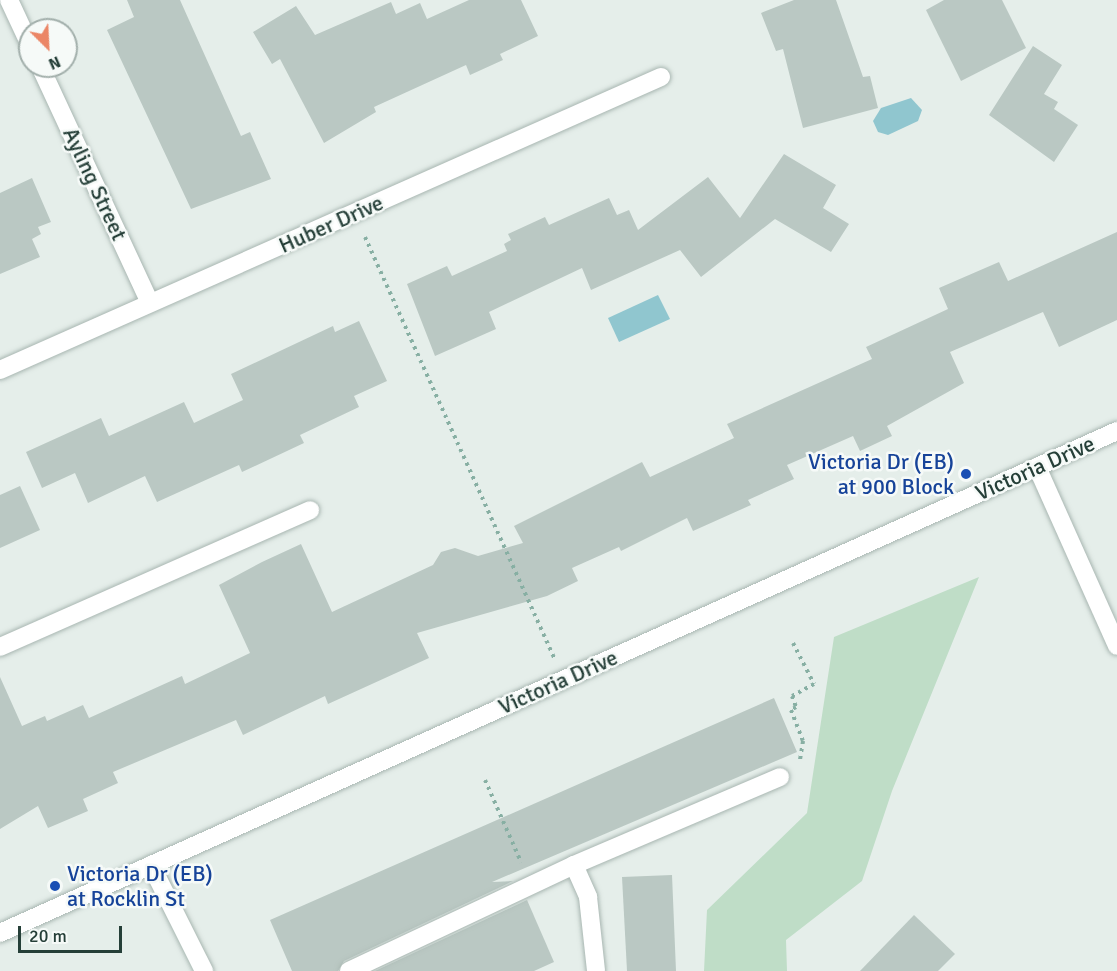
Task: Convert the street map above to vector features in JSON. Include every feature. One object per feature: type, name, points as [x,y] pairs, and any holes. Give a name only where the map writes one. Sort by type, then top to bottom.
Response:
[{"type":"street","points":[[9,0],[18,19]]},
{"type":"street","name":"Huber Drive","points":[[0,370],[661,77]]},
{"type":"street","name":"Ayling Street","points":[[46,78],[150,303]]},
{"type":"street","name":"Victoria Drive","points":[[0,933],[1117,431]]},
{"type":"street","points":[[1037,467],[1117,646]]},
{"type":"street","points":[[0,647],[310,510]]},
{"type":"street","points":[[349,971],[574,865],[780,777]]},
{"type":"street","points":[[151,865],[204,971]]},
{"type":"street","points":[[574,865],[588,897],[596,971]]},
{"type":"path","points":[[354,214],[564,679]]},
{"type":"path","points":[[793,643],[814,684],[792,696],[796,707],[791,710],[803,741]]},
{"type":"path","points":[[485,780],[519,857]]},
{"type":"green space","points":[[979,577],[892,791],[862,881],[786,940],[787,971],[704,971],[707,910],[807,813],[834,637]]},
{"type":"water","points":[[911,98],[922,110],[918,121],[888,135],[878,132],[873,121],[881,108]]},
{"type":"water","points":[[658,295],[670,319],[619,342],[608,318]]},
{"type":"building","points":[[127,0],[180,0],[241,136],[250,132],[271,179],[191,209],[107,30],[134,17]]},
{"type":"building","points":[[469,0],[521,0],[538,36],[500,54],[503,60],[470,75],[466,65],[374,107],[376,112],[324,143],[280,59],[272,64],[253,32],[296,6],[315,35],[391,2],[396,14],[420,3],[427,19]]},
{"type":"building","points":[[794,0],[836,0],[863,77],[870,76],[878,108],[803,128],[783,49],[776,51],[761,13]]},
{"type":"building","points":[[944,0],[1002,0],[1026,48],[961,81],[926,10]]},
{"type":"building","points":[[1033,46],[1062,65],[1044,94],[1058,102],[1054,109],[1078,125],[1054,162],[989,115]]},
{"type":"building","points":[[784,154],[836,185],[823,208],[849,224],[831,252],[775,219],[701,277],[680,250],[591,290],[582,268],[489,312],[496,329],[435,356],[407,284],[447,266],[452,276],[507,251],[504,244],[511,240],[508,234],[545,217],[549,225],[609,198],[617,215],[629,210],[638,230],[708,177],[740,218]]},
{"type":"building","points":[[32,178],[51,222],[38,227],[41,234],[32,239],[40,257],[0,274],[0,193]]},
{"type":"building","points":[[1117,232],[1117,320],[1059,347],[1043,312],[950,352],[964,383],[887,426],[892,436],[860,451],[853,436],[787,465],[794,479],[748,500],[751,505],[693,531],[687,518],[621,551],[619,547],[572,568],[578,581],[547,596],[417,633],[429,658],[328,704],[325,696],[243,735],[236,720],[113,772],[118,783],[83,799],[88,811],[48,828],[38,806],[0,829],[0,677],[22,726],[45,716],[47,721],[83,705],[89,718],[182,676],[185,684],[250,653],[219,585],[262,562],[301,544],[332,612],[433,565],[441,552],[455,548],[478,556],[523,543],[514,526],[642,462],[650,477],[734,438],[727,424],[872,359],[866,347],[948,309],[939,288],[999,262],[1008,281]]},
{"type":"building","points":[[359,321],[387,381],[354,396],[359,407],[300,435],[304,443],[242,472],[239,465],[157,502],[145,476],[88,503],[75,473],[42,488],[26,452],[101,418],[109,436],[184,402],[194,423],[243,400],[231,374],[333,326],[335,332]]},
{"type":"building","points":[[20,486],[40,530],[0,548],[0,495]]},
{"type":"building","points":[[774,698],[797,752],[492,882],[513,881],[344,961],[338,971],[292,971],[270,920]]},
{"type":"building","points":[[672,875],[676,971],[627,971],[622,877]]},
{"type":"building","points":[[527,900],[554,962],[534,971],[375,971]]},
{"type":"building","points":[[914,915],[955,954],[938,971],[860,971]]},
{"type":"place","name":"Victoria Dr (EB) at 900 Block","points":[[966,474]]},
{"type":"place","name":"Victoria Dr (EB) at Rocklin St","points":[[55,886]]}]
